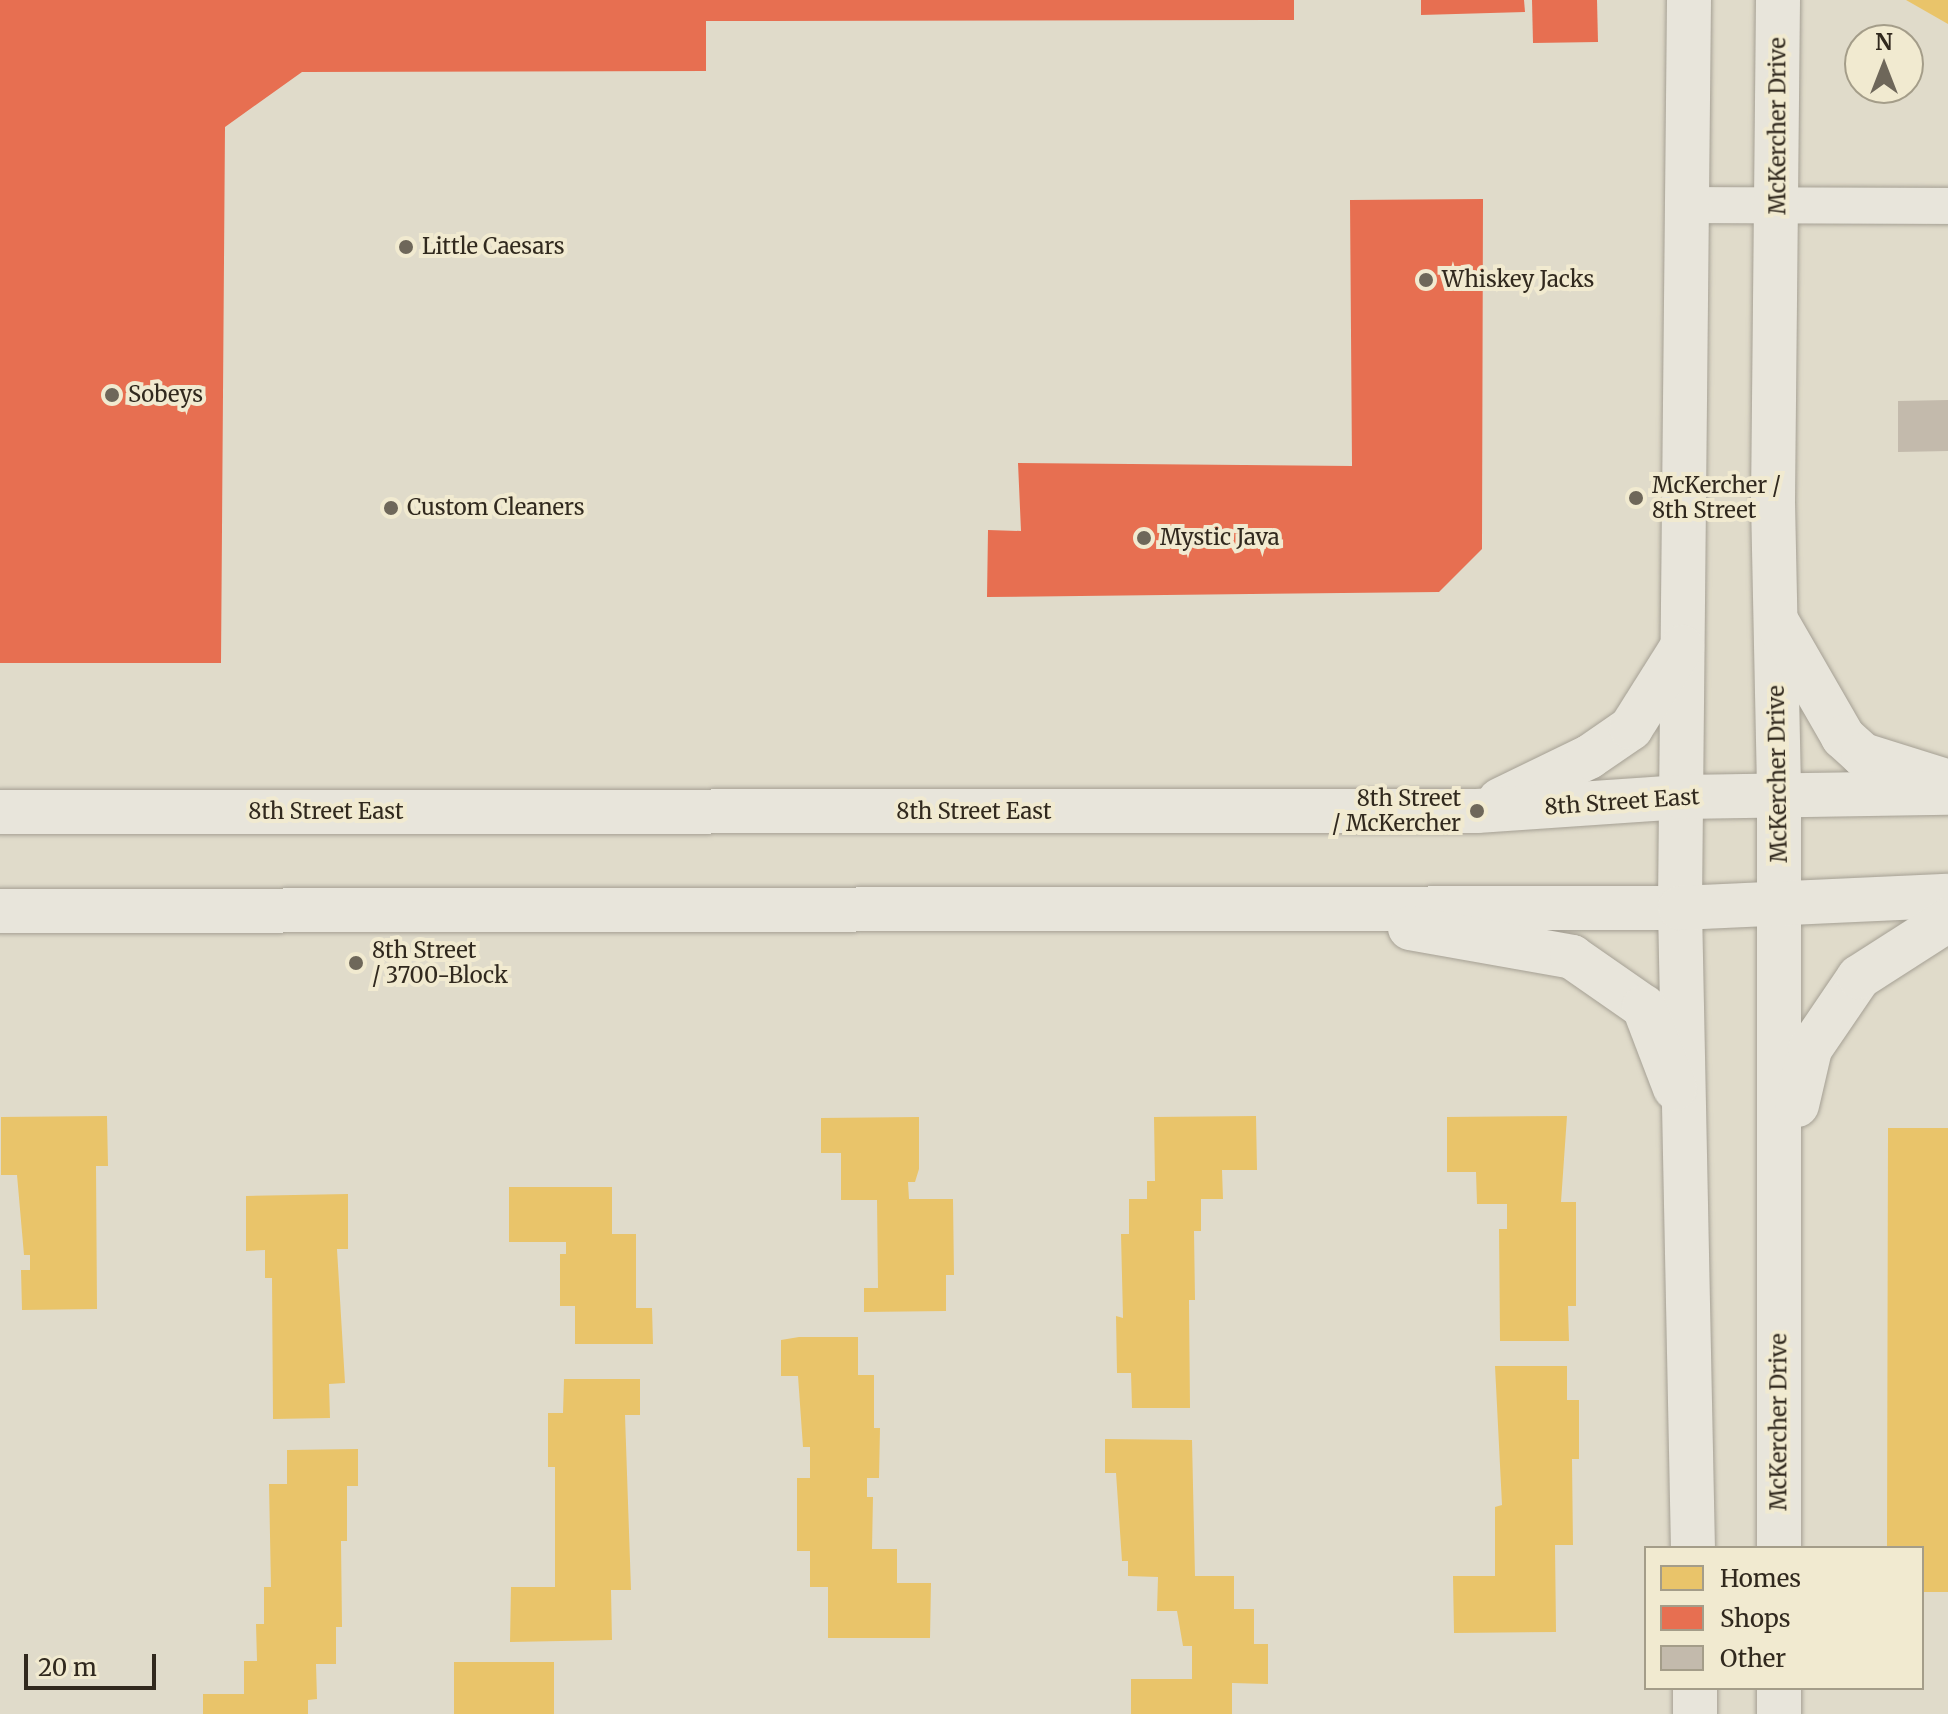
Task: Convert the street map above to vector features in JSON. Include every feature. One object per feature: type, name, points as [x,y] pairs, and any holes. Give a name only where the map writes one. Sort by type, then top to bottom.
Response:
[{"type":"main road","points":[[1689,0],[1680,908],[1693,1546]]},
{"type":"main road","name":"McKercher Drive","points":[[1778,0],[1779,1546]]},
{"type":"main road","points":[[1777,622],[1843,737],[1863,755],[1948,781]]},
{"type":"main road","points":[[1477,811],[1589,757],[1631,728],[1682,647]]},
{"type":"main road","name":"8th Street East","points":[[0,812],[1477,811],[1682,797],[1948,793]]},
{"type":"main road","points":[[0,911],[1680,908],[1780,906],[1948,896]]},
{"type":"main road","points":[[1293,908],[1572,957],[1644,1007],[1686,1117]]},
{"type":"main road","points":[[1779,1182],[1810,1049],[1859,977],[1948,920]]},
{"type":"main road","points":[[1695,1690],[1695,1714]]},
{"type":"main road","points":[[1779,1690],[1779,1714]]},
{"type":"street","points":[[1689,205],[1948,206]]},
{"type":"building: Homes","points":[[1906,0],[1948,0],[1948,24]]},
{"type":"building: Homes","points":[[107,1116],[108,1166],[96,1166],[97,1309],[22,1310],[21,1270],[30,1270],[30,1255],[24,1255],[17,1175],[1,1175],[1,1117]]},
{"type":"building: Homes","points":[[1256,1116],[1257,1170],[1222,1170],[1223,1199],[1201,1199],[1201,1231],[1194,1231],[1195,1300],[1189,1300],[1190,1408],[1132,1408],[1131,1373],[1117,1373],[1116,1316],[1123,1318],[1121,1234],[1129,1234],[1129,1199],[1147,1199],[1147,1181],[1155,1181],[1154,1117]]},
{"type":"building: Homes","points":[[1567,1116],[1561,1202],[1576,1202],[1576,1306],[1568,1306],[1569,1341],[1500,1341],[1499,1229],[1507,1229],[1507,1204],[1477,1204],[1476,1172],[1447,1172],[1447,1117]]},
{"type":"building: Homes","points":[[919,1117],[919,1169],[915,1182],[908,1182],[909,1199],[953,1199],[954,1275],[946,1275],[946,1311],[864,1312],[864,1288],[878,1288],[877,1200],[841,1200],[841,1153],[821,1153],[821,1118]]},
{"type":"building: Homes","points":[[1888,1128],[1948,1128],[1948,1592],[1924,1592],[1924,1546],[1887,1546]]},
{"type":"building: Homes","points":[[509,1187],[612,1187],[612,1234],[636,1234],[636,1308],[652,1308],[653,1344],[575,1344],[575,1306],[560,1306],[560,1254],[566,1254],[566,1242],[509,1242]]},
{"type":"building: Homes","points":[[348,1194],[348,1249],[337,1249],[345,1383],[329,1384],[330,1418],[273,1419],[272,1278],[265,1278],[265,1250],[246,1251],[246,1196]]},
{"type":"building: Homes","points":[[858,1337],[858,1375],[874,1375],[874,1428],[880,1428],[879,1478],[867,1478],[867,1497],[873,1497],[872,1549],[897,1549],[897,1583],[931,1583],[930,1638],[828,1638],[828,1587],[810,1587],[810,1551],[797,1551],[797,1478],[810,1478],[810,1447],[803,1447],[798,1376],[781,1376],[781,1340]]},
{"type":"building: Homes","points":[[1495,1366],[1567,1366],[1567,1400],[1579,1400],[1579,1459],[1572,1459],[1573,1545],[1555,1545],[1556,1632],[1454,1633],[1453,1576],[1495,1576],[1495,1507],[1502,1505]]},
{"type":"building: Homes","points":[[564,1379],[640,1379],[640,1415],[625,1415],[631,1590],[611,1590],[612,1640],[510,1642],[511,1587],[555,1587],[555,1467],[548,1467],[548,1413],[563,1413]]},
{"type":"building: Homes","points":[[1105,1439],[1192,1440],[1195,1576],[1234,1576],[1234,1609],[1254,1609],[1254,1644],[1268,1644],[1268,1684],[1232,1683],[1232,1714],[1131,1714],[1131,1679],[1192,1679],[1192,1646],[1183,1646],[1177,1611],[1157,1611],[1158,1577],[1128,1576],[1128,1561],[1122,1561],[1116,1473],[1105,1473]]},
{"type":"building: Homes","points":[[358,1449],[358,1486],[347,1486],[347,1541],[341,1541],[342,1627],[336,1627],[336,1664],[316,1664],[317,1699],[308,1700],[308,1714],[203,1714],[203,1694],[244,1694],[244,1661],[257,1661],[256,1624],[264,1624],[264,1587],[271,1587],[269,1484],[287,1484],[287,1450]]},
{"type":"building: Homes","points":[[454,1662],[554,1662],[554,1714],[454,1714]]},
{"type":"building: Shops","name":"Sobeys","points":[[0,0],[1294,0],[1294,20],[706,21],[706,71],[302,72],[225,127],[221,663],[0,663]]},
{"type":"building: Shops","points":[[1421,0],[1524,0],[1525,12],[1421,15]]},
{"type":"building: Shops","points":[[1532,0],[1597,0],[1598,42],[1533,43]]},
{"type":"building: Shops","points":[[1483,199],[1482,549],[1439,592],[987,597],[988,530],[1021,531],[1018,463],[1352,466],[1350,200]]},
{"type":"building: Other","points":[[1948,400],[1948,451],[1898,452],[1898,401]]},
{"type":"place","name":"Little Caesars","points":[[406,247]]},
{"type":"place","name":"Whiskey Jacks","points":[[1426,280]]},
{"type":"place","name":"Sobeys","points":[[112,395]]},
{"type":"place","name":"McKercher / 8th Street","points":[[1636,498]]},
{"type":"place","name":"Custom Cleaners","points":[[391,508]]},
{"type":"place","name":"Mystic Java","points":[[1144,538]]},
{"type":"place","name":"8th Street / McKercher","points":[[1477,811]]},
{"type":"place","name":"8th Street / 3700-Block","points":[[356,963]]}]
